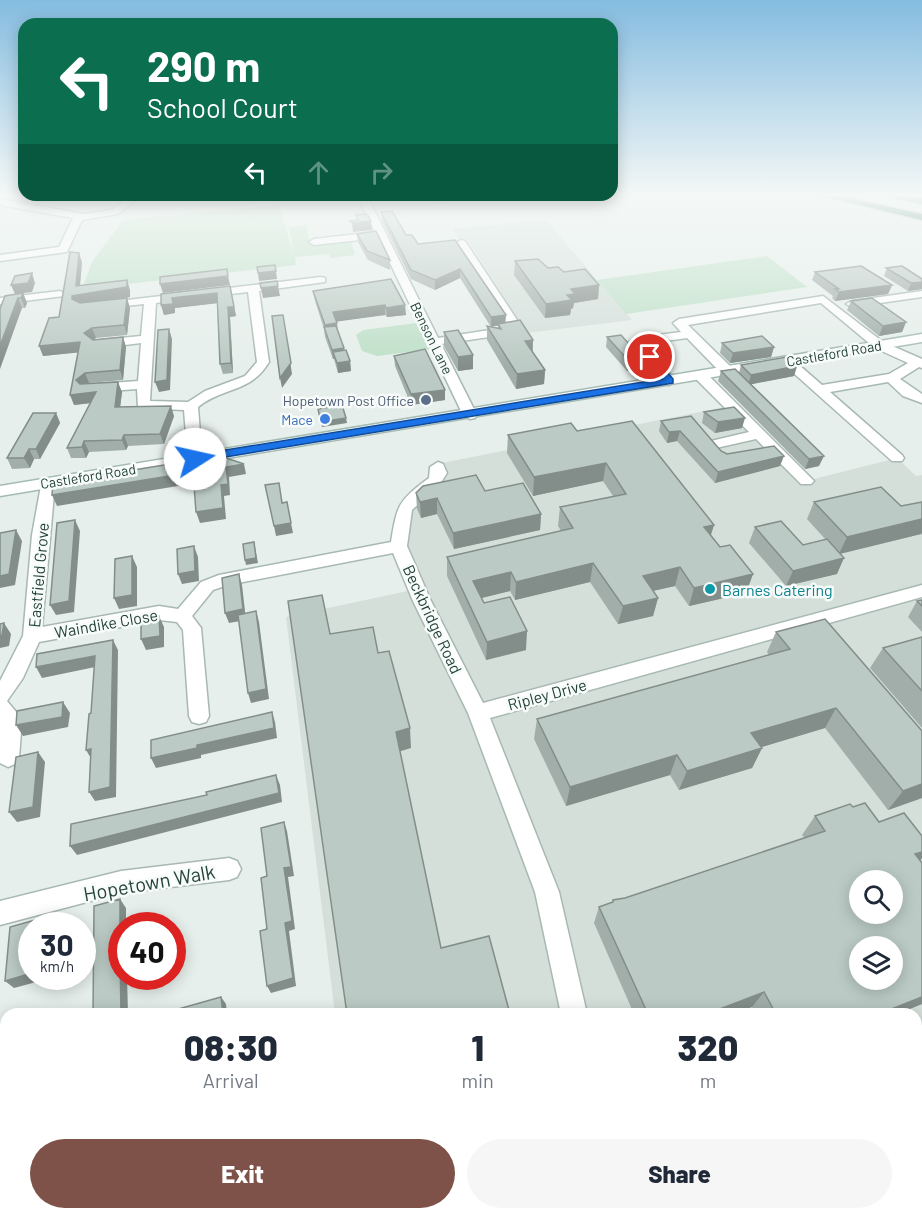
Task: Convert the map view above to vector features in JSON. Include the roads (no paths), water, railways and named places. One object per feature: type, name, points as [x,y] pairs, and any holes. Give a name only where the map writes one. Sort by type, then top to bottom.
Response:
[{"type":"street","points":[[0,258],[40,253]]},
{"type":"street","name":"Benson Lane","points":[[386,253],[399,282],[434,341],[470,415]]},
{"type":"street","points":[[434,341],[517,328],[468,253]]},
{"type":"street","points":[[94,306],[253,288],[325,285],[317,265]]},
{"type":"street","points":[[904,296],[890,286],[914,284]]},
{"type":"street","points":[[150,300],[143,405],[191,406],[205,394],[252,378],[259,371],[263,362],[253,288]]},
{"type":"street","points":[[0,302],[60,294]]},
{"type":"street","points":[[727,370],[679,323],[828,303],[922,294]]},
{"type":"street","points":[[828,303],[879,345],[919,363]]},
{"type":"street","points":[[669,381],[635,342],[690,334]]},
{"type":"street","name":"Castleford Road","points":[[0,491],[470,415],[922,338]]},
{"type":"street","points":[[96,344],[148,339]]},
{"type":"street","points":[[786,361],[897,458]]},
{"type":"street","points":[[818,390],[891,378],[919,363]]},
{"type":"street","points":[[700,375],[806,481]]},
{"type":"street","points":[[891,378],[908,393],[922,399]]},
{"type":"street","points":[[89,389],[144,384]]},
{"type":"street","points":[[191,406],[195,459]]},
{"type":"street","points":[[728,458],[711,440],[759,434]]},
{"type":"street","name":"Beckbridge Road","points":[[438,467],[439,473],[435,481],[416,495],[404,509],[399,546],[422,601],[478,712]]},
{"type":"street","name":"Eastfield Grove","points":[[0,696],[24,658],[32,636],[40,535],[47,483]]},
{"type":"street","points":[[182,616],[207,586],[225,579],[365,546],[399,546]]},
{"type":"street","name":"Ripley Drive","points":[[478,712],[922,591]]},
{"type":"street","name":"Waindike Close","points":[[32,636],[159,613],[182,616],[192,627],[199,716]]},
{"type":"street","points":[[0,707],[12,719],[8,758]]},
{"type":"street","points":[[478,712],[547,891],[573,1008]]},
{"type":"street","name":"Hopetown Walk","points":[[0,913],[121,882],[229,869]]},
{"type":"place","name":"Hopetown Post Office","points":[[426,400]]},
{"type":"place","name":"Mace","points":[[325,419]]},
{"type":"place","name":"Barnes Catering","points":[[710,589]]}]
